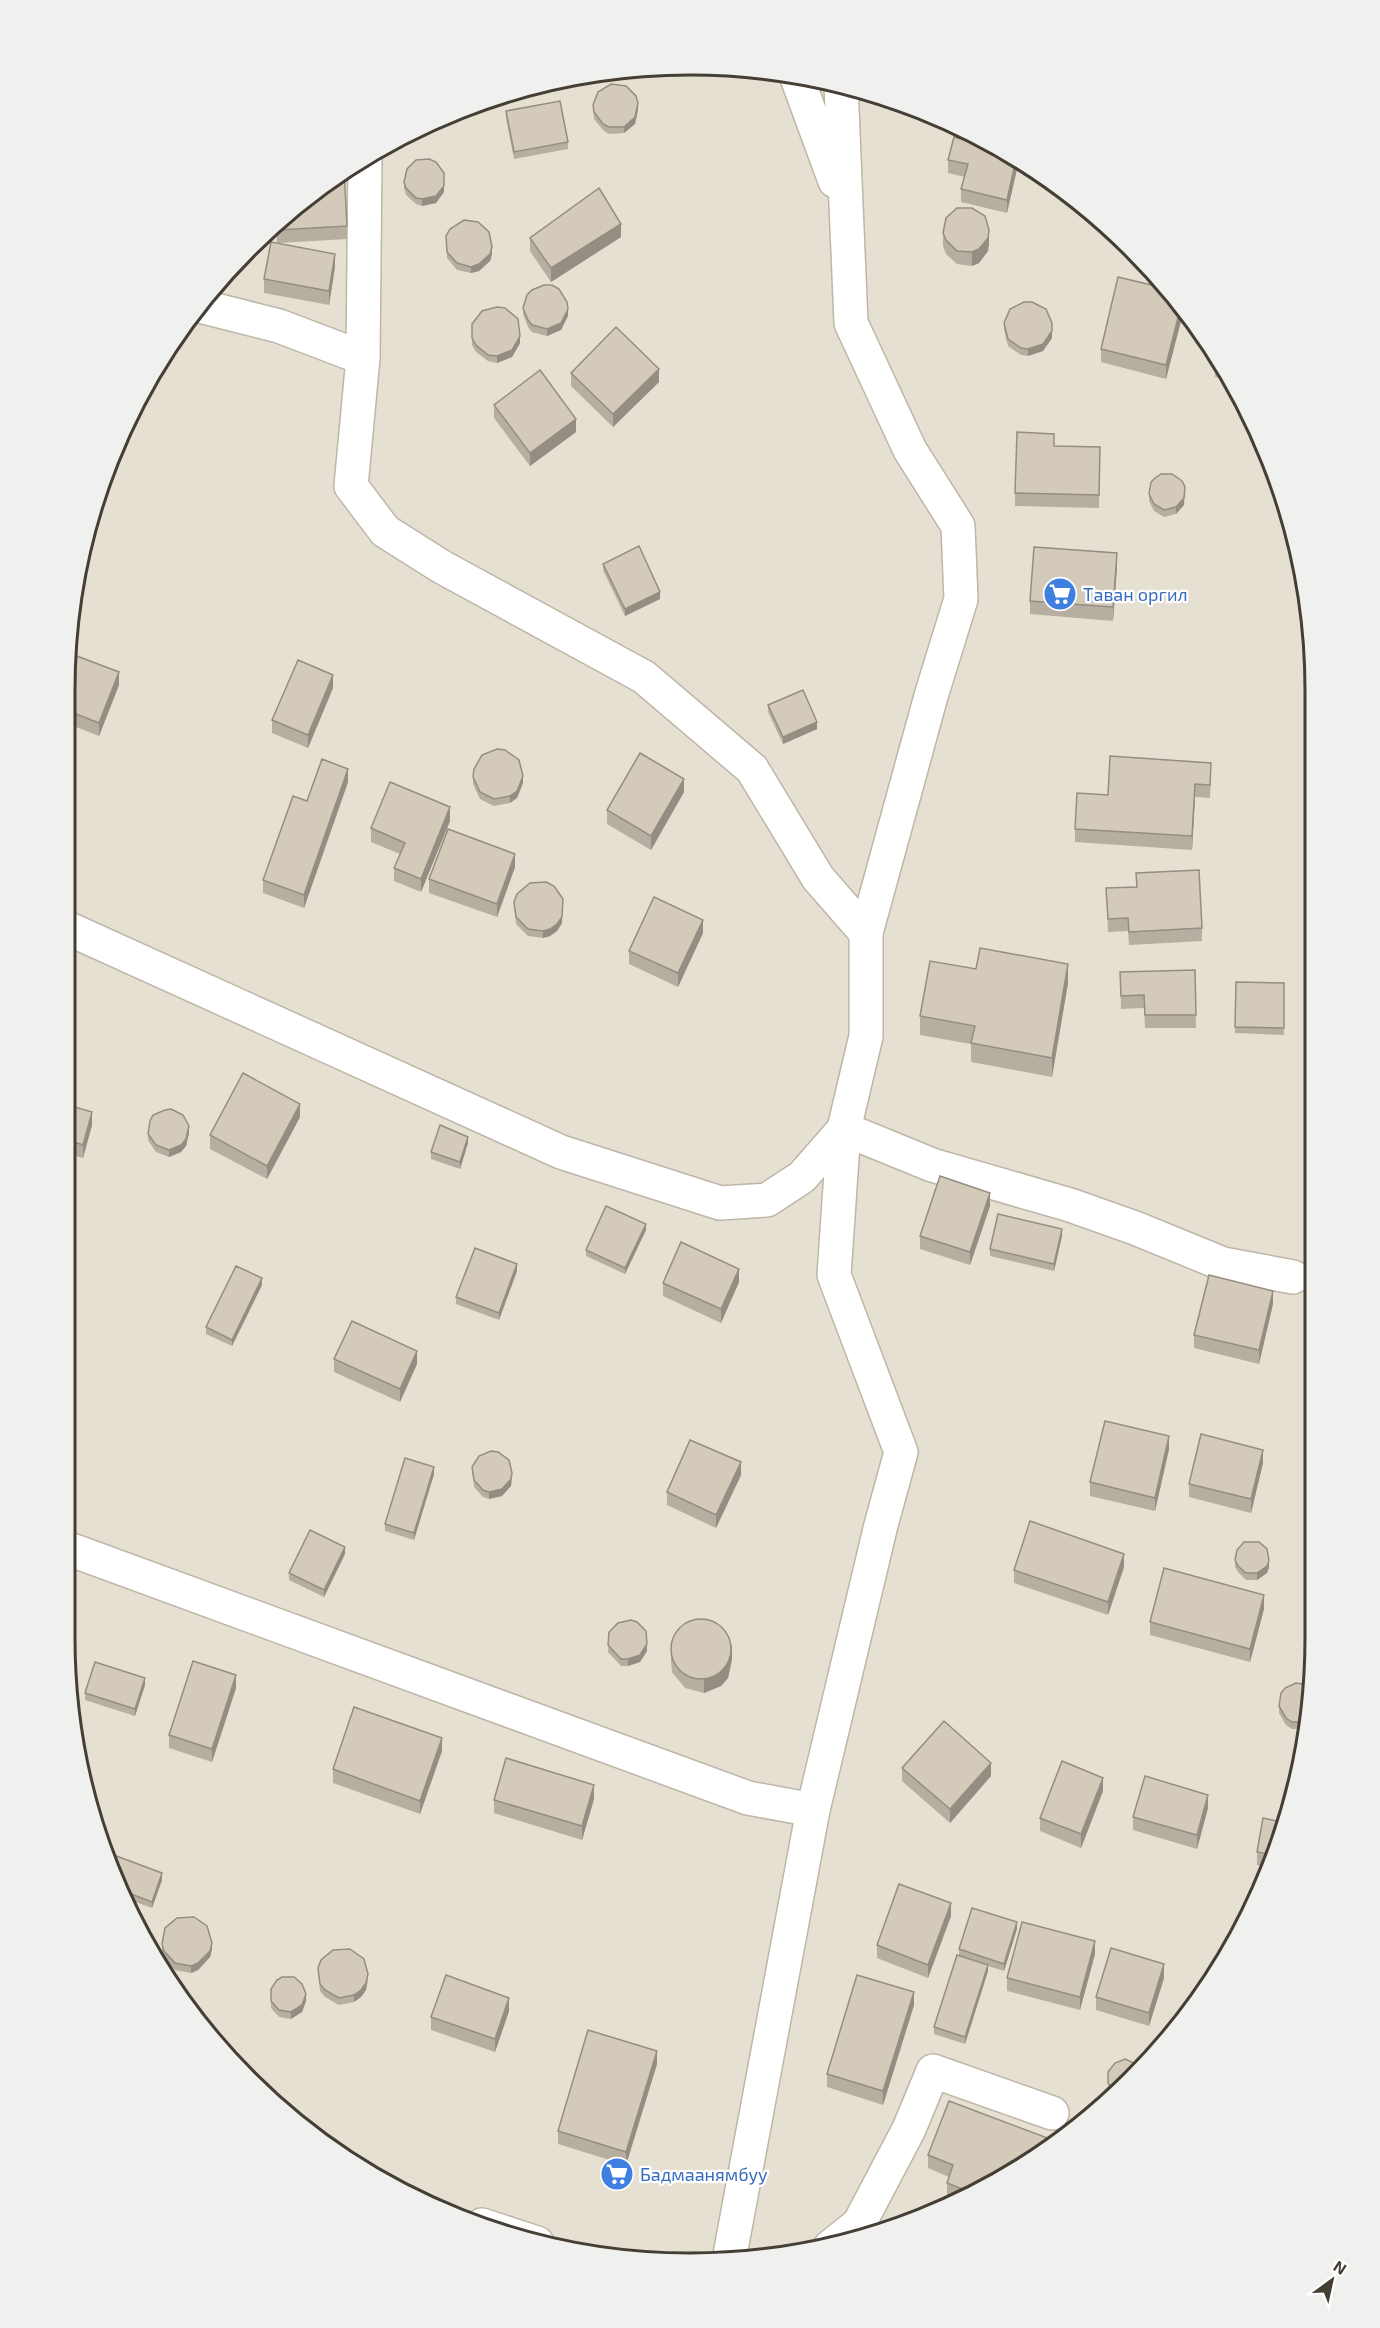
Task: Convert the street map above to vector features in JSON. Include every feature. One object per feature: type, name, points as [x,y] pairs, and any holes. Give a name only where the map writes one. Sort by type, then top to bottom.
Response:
[{"type":"street","points":[[800,85],[846,210]]},
{"type":"street","points":[[731,2252],[813,1810],[881,1525],[901,1452],[834,1275],[844,1129],[866,1036],[866,933],[931,696],[961,599],[958,526],[910,450],[851,323],[841,94]]},
{"type":"street","points":[[365,168],[363,358],[351,486],[385,531],[442,567],[644,677],[752,769],[818,878],[866,933]]},
{"type":"street","points":[[209,308],[279,326],[363,358]]},
{"type":"street","points":[[75,932],[561,1152],[720,1203],[766,1200],[802,1177],[844,1129]]},
{"type":"street","points":[[844,1129],[932,1165],[1070,1205],[1224,1264],[1293,1277]]},
{"type":"street","points":[[75,1551],[748,1798],[813,1810]]},
{"type":"street","points":[[849,2232],[859,2224],[909,2128],[933,2071],[1052,2113]]},
{"type":"shaded area","points":[[650,76],[730,76],[770,80],[849,96],[888,108],[962,138],[998,157],[1064,202],[1125,255],[1178,316],[1201,348],[1242,418],[1272,492],[1284,531],[1300,610],[1305,690],[1304,1678],[1300,1718],[1284,1797],[1258,1873],[1223,1946],[1178,2012],[1125,2073],[1095,2100],[1064,2126],[998,2171],[925,2206],[849,2232],[770,2248],[730,2252],[650,2252],[610,2248],[531,2232],[492,2220],[418,2190],[348,2149],[316,2126],[255,2073],[202,2012],[157,1946],[138,1910],[108,1836],[87,1758],[76,1678],[76,650],[80,610],[96,531],[122,455],[157,382],[202,316],[228,285],[255,255],[316,202],[383,157],[418,138],[492,108],[531,96],[610,80]]},
{"type":"building","points":[[611,84],[626,86],[636,96],[638,103],[635,117],[624,127],[609,127],[603,124],[594,112],[593,105],[598,92]]},
{"type":"building","points":[[560,101],[568,142],[514,152],[506,111]]},
{"type":"building","points":[[954,137],[966,140],[1014,167],[1007,200],[961,189],[968,164],[948,160]]},
{"type":"building","points":[[429,159],[436,162],[444,173],[444,186],[436,196],[416,198],[406,188],[404,182],[407,169],[416,160]]},
{"type":"building","points":[[345,181],[347,226],[283,230]]},
{"type":"building","points":[[599,188],[621,224],[551,268],[530,238]]},
{"type":"building","points":[[957,208],[972,208],[985,216],[989,230],[988,238],[979,249],[972,252],[957,251],[946,240],[943,233],[946,218]]},
{"type":"building","points":[[464,220],[478,222],[489,232],[492,247],[490,254],[479,264],[471,267],[457,263],[447,252],[446,236],[450,229]]},
{"type":"building","points":[[271,242],[335,254],[329,291],[264,279]]},
{"type":"building","points":[[1118,277],[1152,285],[1178,316],[1166,365],[1101,349]]},
{"type":"building","points":[[544,285],[552,285],[559,289],[567,302],[568,309],[561,323],[547,329],[532,325],[523,308],[527,295]]},
{"type":"building","points":[[1024,302],[1032,302],[1046,309],[1052,323],[1052,331],[1043,344],[1028,349],[1021,348],[1008,339],[1004,323],[1010,309]]},
{"type":"building","points":[[497,307],[505,308],[518,319],[520,336],[512,350],[497,356],[488,355],[476,345],[472,338],[472,324],[482,311]]},
{"type":"building","points":[[616,327],[659,369],[613,414],[571,373]]},
{"type":"building","points":[[540,370],[576,419],[530,453],[494,405]]},
{"type":"building","points":[[1017,432],[1054,434],[1054,446],[1100,447],[1099,495],[1015,493]]},
{"type":"building","points":[[1161,474],[1172,474],[1182,481],[1185,487],[1184,498],[1176,507],[1164,510],[1154,504],[1149,494],[1151,482]]},
{"type":"building","points":[[639,546],[660,592],[625,609],[603,564]]},
{"type":"building","points":[[1034,547],[1117,553],[1113,607],[1030,601]]},
{"type":"building","points":[[76,656],[119,672],[99,723],[75,714]]},
{"type":"building","points":[[298,660],[333,675],[308,735],[272,720]]},
{"type":"building","points":[[803,690],[817,722],[783,737],[768,705]]},
{"type":"building","points":[[497,749],[505,750],[519,760],[523,776],[517,791],[510,796],[494,799],[480,792],[473,777],[474,769],[482,755]]},
{"type":"building","points":[[640,753],[684,779],[651,836],[607,810]]},
{"type":"building","points":[[1110,756],[1211,763],[1210,785],[1195,784],[1192,836],[1075,829],[1077,793],[1108,795]]},
{"type":"building","points":[[322,759],[348,769],[304,895],[263,880],[293,796],[307,801]]},
{"type":"building","points":[[390,782],[450,807],[421,879],[394,868],[405,843],[371,828]]},
{"type":"building","points":[[448,829],[515,854],[497,904],[429,879]]},
{"type":"building","points":[[1199,870],[1202,928],[1129,932],[1128,918],[1108,919],[1106,888],[1137,887],[1136,873]]},
{"type":"building","points":[[546,882],[554,886],[563,899],[562,917],[550,929],[543,931],[528,929],[516,917],[514,902],[517,894],[530,883]]},
{"type":"building","points":[[654,897],[703,920],[678,973],[629,951]]},
{"type":"building","points":[[980,948],[1068,964],[1052,1058],[971,1043],[975,1026],[920,1016],[930,961],[976,969]]},
{"type":"building","points":[[1195,970],[1196,1015],[1145,1015],[1144,995],[1121,996],[1120,972]]},
{"type":"building","points":[[1236,982],[1284,983],[1284,1028],[1235,1027]]},
{"type":"building","points":[[243,1073],[300,1104],[267,1166],[210,1135]]},
{"type":"building","points":[[75,1107],[92,1112],[83,1145],[75,1142]]},
{"type":"building","points":[[171,1109],[183,1115],[189,1126],[186,1139],[181,1145],[169,1150],[156,1145],[148,1134],[153,1115]]},
{"type":"building","points":[[440,1125],[468,1137],[460,1162],[431,1152]]},
{"type":"building","points":[[940,1176],[990,1193],[970,1252],[920,1236]]},
{"type":"building","points":[[606,1206],[646,1224],[625,1268],[586,1250]]},
{"type":"building","points":[[998,1214],[1062,1229],[1054,1264],[990,1249]]},
{"type":"building","points":[[681,1242],[739,1269],[721,1309],[663,1283]]},
{"type":"building","points":[[475,1248],[517,1264],[499,1313],[456,1297]]},
{"type":"building","points":[[236,1266],[262,1278],[232,1340],[206,1327]]},
{"type":"building","points":[[1209,1275],[1273,1291],[1259,1350],[1194,1335]]},
{"type":"building","points":[[352,1321],[417,1351],[400,1389],[334,1359]]},
{"type":"building","points":[[1105,1421],[1169,1436],[1155,1498],[1090,1482]]},
{"type":"building","points":[[1201,1434],[1263,1450],[1251,1499],[1189,1484]]},
{"type":"building","points":[[690,1440],[741,1462],[716,1515],[667,1492]]},
{"type":"building","points":[[491,1451],[498,1452],[509,1460],[512,1473],[511,1479],[502,1489],[489,1492],[483,1490],[474,1480],[472,1467],[479,1456]]},
{"type":"building","points":[[405,1458],[434,1467],[414,1533],[385,1524]]},
{"type":"building","points":[[1030,1521],[1124,1554],[1108,1602],[1014,1570]]},
{"type":"building","points":[[310,1530],[345,1547],[324,1590],[289,1573]]},
{"type":"building","points":[[1244,1542],[1259,1542],[1267,1549],[1269,1561],[1267,1566],[1257,1573],[1246,1573],[1235,1560],[1237,1550]]},
{"type":"building","points":[[1164,1568],[1264,1595],[1250,1649],[1150,1622]]},
{"type":"building","points":[[701,1619],[718,1624],[726,1632],[731,1649],[726,1666],[718,1674],[701,1679],[684,1674],[676,1666],[671,1649],[676,1632],[684,1624]]},
{"type":"building","points":[[631,1620],[637,1622],[646,1631],[647,1644],[640,1655],[621,1659],[608,1645],[609,1632],[618,1623]]},
{"type":"building","points":[[193,1661],[236,1675],[212,1749],[169,1735]]},
{"type":"building","points":[[95,1662],[145,1678],[135,1709],[85,1693]]},
{"type":"building","points":[[1296,1683],[1303,1684],[1299,1722],[1292,1722],[1286,1718],[1279,1706],[1281,1693],[1285,1688]]},
{"type":"building","points":[[354,1707],[442,1738],[420,1801],[333,1769]]},
{"type":"building","points":[[944,1721],[991,1763],[950,1809],[902,1768]]},
{"type":"building","points":[[506,1758],[594,1785],[582,1826],[494,1800]]},
{"type":"building","points":[[1062,1761],[1103,1778],[1081,1834],[1040,1818]]},
{"type":"building","points":[[1145,1776],[1208,1795],[1197,1835],[1133,1817]]},
{"type":"building","points":[[1263,1818],[1277,1821],[1265,1853],[1257,1852]]},
{"type":"building","points":[[115,1856],[162,1873],[152,1902],[131,1894]]},
{"type":"building","points":[[899,1884],[951,1903],[928,1965],[877,1945]]},
{"type":"building","points":[[972,1908],[1017,1922],[1004,1964],[959,1949]]},
{"type":"building","points":[[194,1917],[207,1926],[212,1943],[210,1951],[198,1963],[191,1966],[175,1963],[164,1951],[162,1944],[165,1928],[177,1918]]},
{"type":"building","points":[[1022,1922],[1095,1941],[1080,1997],[1007,1978]]},
{"type":"building","points":[[1111,1948],[1164,1964],[1149,2013],[1096,1997]]},
{"type":"building","points":[[350,1949],[364,1959],[368,1974],[366,1983],[354,1995],[339,1998],[325,1990],[320,1984],[318,1968],[321,1960],[333,1950]]},
{"type":"building","points":[[957,1955],[988,1965],[965,2037],[934,2027]]},
{"type":"building","points":[[446,1975],[509,1998],[495,2039],[431,2017]]},
{"type":"building","points":[[857,1975],[914,1992],[883,2091],[827,2074]]},
{"type":"building","points":[[282,1977],[294,1977],[302,1984],[306,1994],[302,2005],[291,2012],[279,2010],[271,2001],[271,1989]]},
{"type":"building","points":[[588,2030],[657,2051],[626,2152],[558,2131]]},
{"type":"building","points":[[1125,2059],[1134,2063],[1111,2086],[1108,2083],[1108,2072],[1115,2063]]},
{"type":"building","points":[[949,2101],[1047,2138],[998,2171],[963,2189],[947,2183],[953,2165],[928,2155]]},
{"type":"place","name":"Таван оргил","points":[[1060,594]]},
{"type":"place","name":"Бадмаанямбуу","points":[[617,2174]]}]
